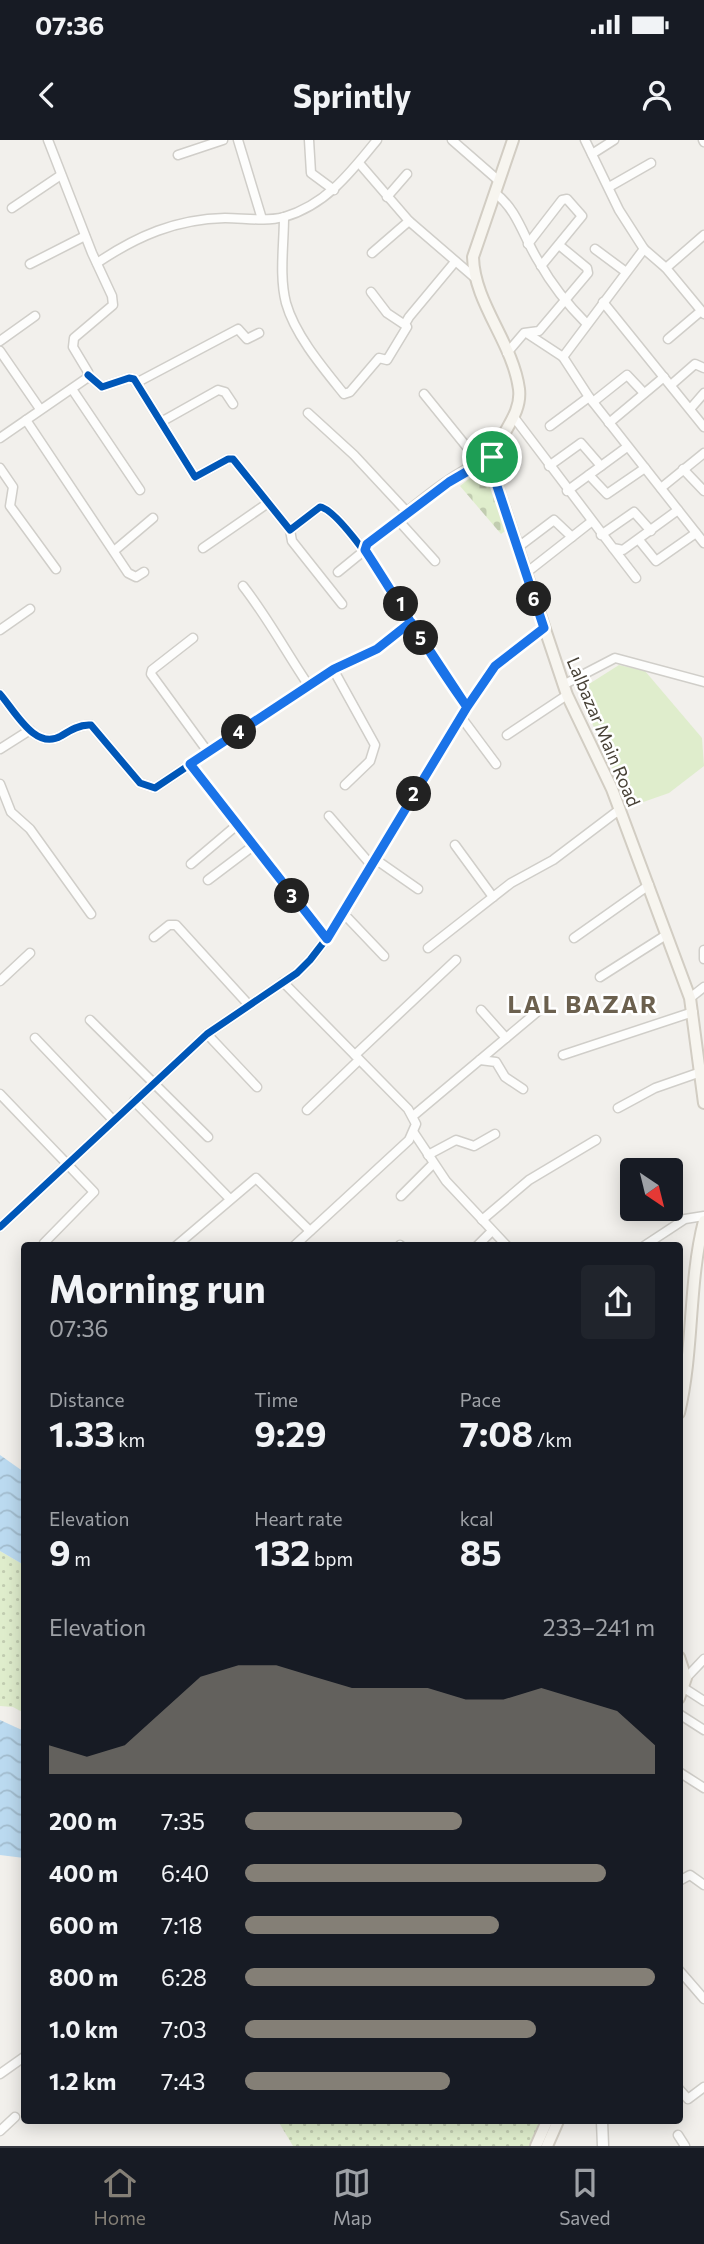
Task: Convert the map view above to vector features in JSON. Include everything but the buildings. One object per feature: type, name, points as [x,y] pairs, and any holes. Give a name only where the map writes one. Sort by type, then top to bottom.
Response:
[{"type":"main road","points":[[492,457],[513,416],[519,400],[519,386],[474,277],[476,244],[513,140]]},
{"type":"main road","name":"Lalbazar Main Road","points":[[492,457],[493,474],[565,690],[603,769],[699,1023],[698,1073],[704,1103]]},
{"type":"main road","points":[[683,1358],[685,1331],[704,1222]]},
{"type":"main road","points":[[537,2146],[546,2124]]},
{"type":"main road","points":[[547,2146],[557,2124]]},
{"type":"street","points":[[48,140],[85,236],[112,296],[113,305],[74,338],[73,347],[89,375],[103,387],[129,378],[136,383],[195,477],[231,458],[290,530],[292,541],[342,604]]},
{"type":"street","points":[[178,155],[223,140]]},
{"type":"street","points":[[238,140],[262,219]]},
{"type":"street","points":[[309,140],[311,173],[334,190]]},
{"type":"street","points":[[97,263],[145,234],[173,224],[224,218],[284,217],[334,190],[377,140]]},
{"type":"street","points":[[452,140],[499,181]]},
{"type":"street","points":[[585,140],[619,210],[644,249],[666,268],[702,313],[668,339]]},
{"type":"street","points":[[592,154],[614,140]]},
{"type":"street","points":[[359,163],[409,221],[454,263],[474,277]]},
{"type":"street","points":[[609,187],[651,163]]},
{"type":"street","points":[[387,197],[407,174]]},
{"type":"street","points":[[12,208],[61,175]]},
{"type":"street","points":[[495,193],[510,207],[528,244],[565,302],[586,323]]},
{"type":"street","points":[[528,244],[562,200],[567,199],[582,216],[541,266]]},
{"type":"street","points":[[284,217],[284,286],[287,304],[307,343],[344,394],[350,392],[379,358],[387,360],[407,327],[405,325],[454,263]]},
{"type":"street","points":[[372,253],[409,221]]},
{"type":"street","points":[[666,268],[704,235]]},
{"type":"street","points":[[30,264],[85,236]]},
{"type":"street","points":[[507,353],[527,333],[539,331],[565,302],[588,270],[559,245]]},
{"type":"street","points":[[595,249],[626,272]]},
{"type":"street","points":[[563,357],[644,249]]},
{"type":"street","points":[[371,292],[387,313],[405,325]]},
{"type":"street","points":[[603,302],[704,427]]},
{"type":"street","points":[[0,341],[35,316]]},
{"type":"street","points":[[136,383],[238,329],[247,339],[259,333]]},
{"type":"street","points":[[527,333],[563,357],[608,423],[701,538],[656,561],[639,540]]},
{"type":"street","points":[[0,351],[40,409]]},
{"type":"street","points":[[671,385],[695,364],[704,368]]},
{"type":"street","points":[[0,438],[89,375]]},
{"type":"street","points":[[550,426],[627,375],[644,393]]},
{"type":"street","points":[[608,423],[664,377]]},
{"type":"street","points":[[72,389],[140,490]]},
{"type":"street","points":[[161,422],[218,390],[225,392],[233,404]]},
{"type":"street","points":[[691,408],[704,393]]},
{"type":"street","points":[[424,394],[479,462]]},
{"type":"street","points":[[308,413],[354,455],[408,513]]},
{"type":"street","points":[[513,416],[636,578]]},
{"type":"street","points":[[26,420],[131,576],[136,577],[145,572]]},
{"type":"street","points":[[549,466],[581,443],[601,466]]},
{"type":"street","points":[[568,491],[627,447]]},
{"type":"street","points":[[661,488],[704,453]]},
{"type":"street","points":[[338,572],[365,550],[367,544],[398,520],[479,462],[492,457]]},
{"type":"street","points":[[0,468],[13,487],[10,506],[56,569]]},
{"type":"street","points":[[589,475],[607,494],[645,468]]},
{"type":"street","points":[[683,469],[704,491]]},
{"type":"street","points":[[203,548],[268,503]]},
{"type":"street","points":[[290,530],[317,508],[324,507],[365,550],[467,707]]},
{"type":"street","points":[[613,548],[623,550],[678,510]]},
{"type":"street","points":[[601,534],[634,512],[650,531]]},
{"type":"street","points":[[114,551],[153,518]]},
{"type":"street","points":[[398,520],[435,561]]},
{"type":"street","points":[[517,548],[554,520],[572,537]]},
{"type":"street","points":[[526,573],[591,522]]},
{"type":"street","points":[[243,586],[272,625],[277,640],[309,686]]},
{"type":"street","points":[[0,630],[30,609]]},
{"type":"street","points":[[0,694],[30,730],[48,741],[79,726],[91,725],[140,783],[150,789],[334,669],[377,649],[411,622]]},
{"type":"street","points":[[0,1227],[207,1034],[284,982],[310,960],[344,915],[373,862],[467,707],[495,666],[544,628]]},
{"type":"street","points":[[193,638],[151,672],[208,752]]},
{"type":"street","points":[[507,735],[565,690],[615,658],[704,682]]},
{"type":"street","points":[[334,669],[375,745],[370,761],[345,785]]},
{"type":"street","points":[[461,717],[495,764]]},
{"type":"street","points":[[0,749],[30,730]]},
{"type":"street","points":[[190,764],[327,939]]},
{"type":"street","points":[[0,784],[11,812],[30,829],[92,914]]},
{"type":"street","points":[[428,948],[520,877],[553,860],[619,810]]},
{"type":"street","points":[[329,816],[373,862],[418,889]]},
{"type":"street","points":[[191,863],[237,825]]},
{"type":"street","points":[[455,845],[493,897]]},
{"type":"street","points":[[208,880],[253,846]]},
{"type":"street","points":[[573,938],[649,885]]},
{"type":"street","points":[[344,915],[383,956]]},
{"type":"street","points":[[154,937],[169,925],[176,925],[248,1004]]},
{"type":"street","points":[[600,977],[666,935]]},
{"type":"street","points":[[704,950],[704,959]]},
{"type":"street","points":[[0,981],[30,953]]},
{"type":"street","points":[[307,1110],[456,960]]},
{"type":"street","points":[[284,982],[413,1116],[414,1133],[433,1164],[502,1242]]},
{"type":"street","points":[[690,998],[704,987]]},
{"type":"street","points":[[481,1010],[506,1038]]},
{"type":"street","points":[[413,1116],[537,1012]]},
{"type":"street","points":[[562,1055],[693,1012]]},
{"type":"street","points":[[90,1020],[208,1137]]},
{"type":"street","points":[[207,1034],[257,1087]]},
{"type":"street","points":[[36,1038],[114,1121]]},
{"type":"street","points":[[480,1060],[496,1062],[505,1077],[523,1089]]},
{"type":"street","points":[[618,1108],[648,1092],[698,1073]]},
{"type":"street","points":[[0,1094],[93,1192],[45,1242]]},
{"type":"street","points":[[134,1101],[229,1198]]},
{"type":"street","points":[[298,1242],[414,1133]]},
{"type":"street","points":[[428,1155],[456,1140],[471,1147],[495,1134]]},
{"type":"street","points":[[482,1220],[529,1180],[596,1140]]},
{"type":"street","points":[[401,1196],[433,1164]]},
{"type":"street","points":[[180,1242],[229,1198],[256,1178],[310,1231]]},
{"type":"street","points":[[650,1242],[685,1219],[704,1216]]},
{"type":"street","points":[[481,1242],[492,1231]]},
{"type":"street","points":[[683,1681],[704,1659]]},
{"type":"street","points":[[683,1683],[704,1701]]},
{"type":"street","points":[[683,1717],[704,1730]]},
{"type":"street","points":[[683,1775],[704,1788]]},
{"type":"street","points":[[683,1879],[690,1875],[704,1885]]},
{"type":"street","points":[[683,1975],[704,1999]]},
{"type":"street","points":[[0,2074],[21,2059]]},
{"type":"street","points":[[683,2093],[688,2099],[704,2087]]},
{"type":"street","points":[[697,2094],[704,2101]]},
{"type":"street","points":[[0,2131],[15,2117]]},
{"type":"street","points":[[602,2124],[603,2146]]},
{"type":"street","points":[[678,2135],[685,2146]]},
{"type":"green space","points":[[488,464],[508,529],[501,534],[460,486]]},
{"type":"green space","points":[[619,665],[645,671],[702,738],[704,766],[669,793],[629,807],[578,691]]},
{"type":"green space","points":[[0,1551],[21,1563],[21,1711],[13,1707],[0,1706]]},
{"type":"green space","points":[[280,2124],[546,2124],[538,2146],[293,2146]]},
{"type":"water","points":[[0,1455],[21,1470],[21,1563],[0,1551]]},
{"type":"water","points":[[0,1720],[21,1730],[21,1858],[0,1855]]},
{"type":"cycle path","points":[[88,375],[102,387],[129,378],[134,379],[195,477],[228,459],[233,459],[290,530],[320,507],[333,515],[373,563],[467,707]]},
{"type":"cycle path","points":[[0,694],[26,727],[43,738],[52,739],[79,726],[91,725],[140,783],[155,788],[333,669],[377,649],[411,622]]},
{"type":"cycle path","points":[[0,1227],[207,1034],[297,973],[310,960],[340,921],[444,743],[495,666],[544,628]]},
{"type":"district","name":"LAL BAZAR","points":[[583,1005]]},
{"type":"route","points":[[492,457],[479,462],[449,482],[367,544],[365,550],[467,707],[344,915],[327,939],[190,764],[334,669],[377,649],[411,622],[467,707],[495,666],[521,643],[544,628],[493,474],[492,457]]}]
